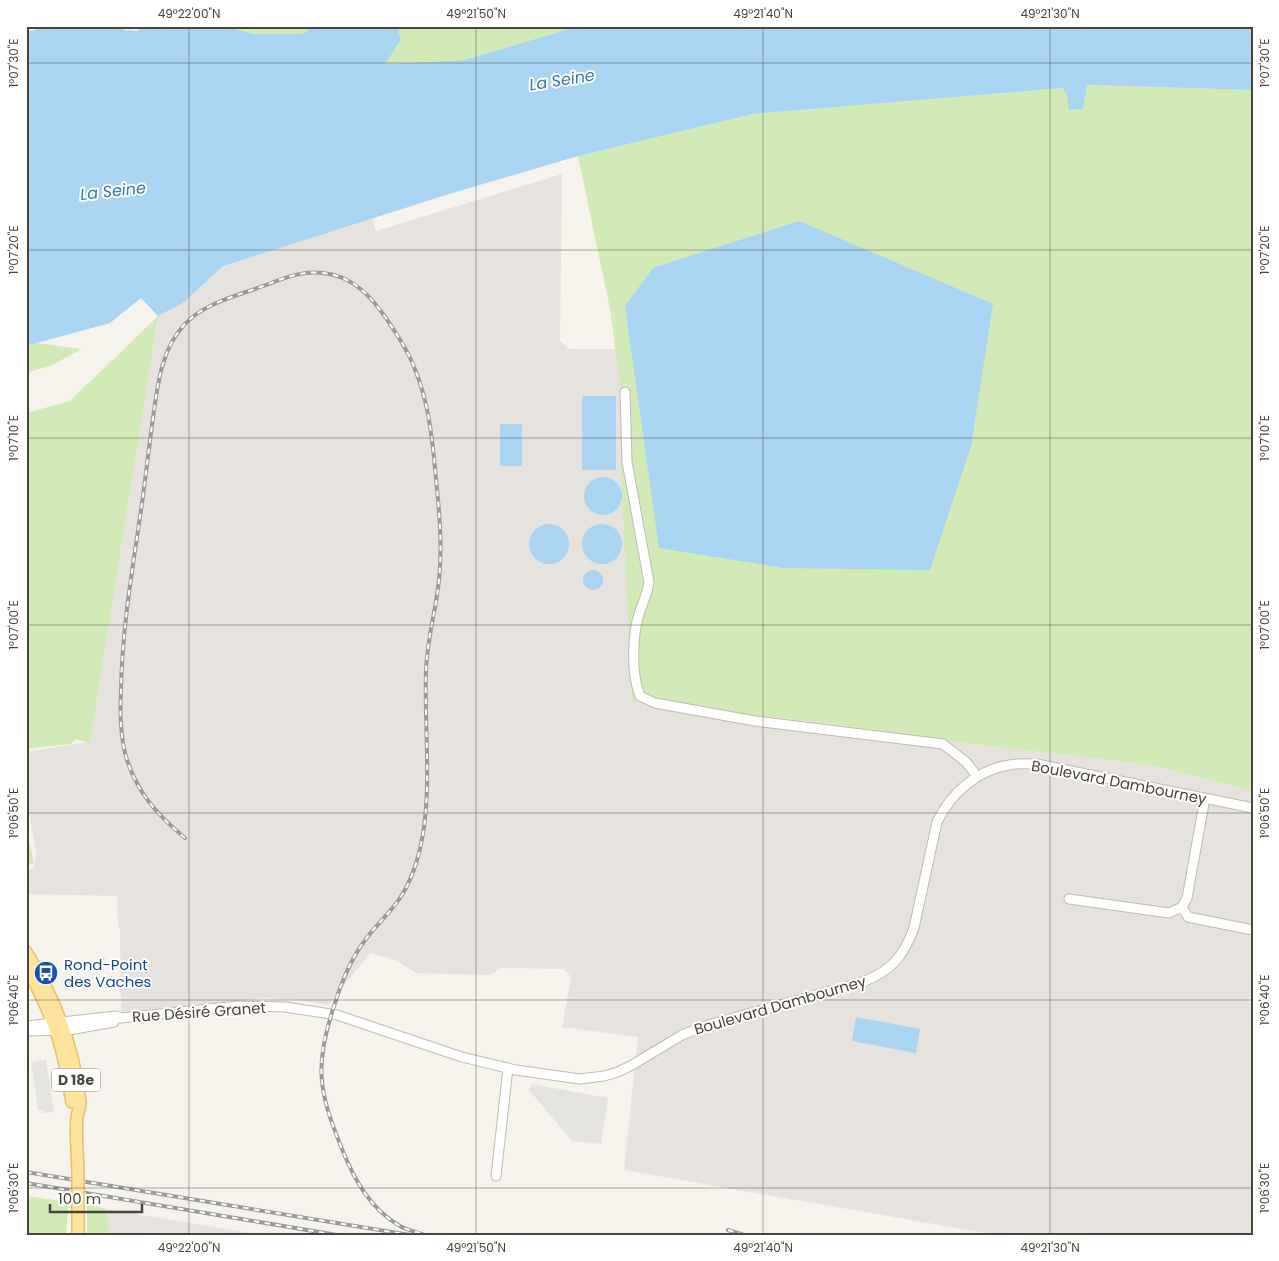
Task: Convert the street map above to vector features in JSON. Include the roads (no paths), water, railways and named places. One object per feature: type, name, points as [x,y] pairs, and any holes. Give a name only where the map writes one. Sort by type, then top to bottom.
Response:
[{"type":"main road","name":"D 18e","points":[[26,952],[47,988],[58,1026],[73,1108],[77,1118],[78,1235]]},
{"type":"main road","name":"D 18e","points":[[26,966],[58,1026]]},
{"type":"street","points":[[625,392],[627,462],[649,582],[647,596],[640,610],[636,627],[634,652],[636,686],[640,696],[655,703],[755,721],[943,744],[966,762],[978,776]]},
{"type":"street","name":"Boulevard Dambourney","points":[[451,1054],[508,1068],[570,1079],[604,1076],[632,1065],[682,1035],[704,1026],[863,982],[879,975],[900,957],[914,928],[937,822],[943,810],[951,799],[978,776],[993,769],[1010,764],[1037,764],[1253,808]]},
{"type":"street","points":[[1069,899],[1169,913],[1182,907],[1187,898],[1206,798]]},
{"type":"street","points":[[1182,907],[1188,917],[1253,930]]},
{"type":"street","name":"Rue Désiré Granet","points":[[26,1031],[117,1021],[121,1018],[238,1006],[285,1007],[337,1015],[451,1054]]},
{"type":"street","name":"Rue Désiré Granet","points":[[26,1026],[58,1026]]},
{"type":"street","points":[[496,1176],[508,1068]]},
{"type":"water","name":"La Seine","points":[[38,26],[64,26],[68,29],[87,26],[121,26],[123,30],[137,31],[144,26],[222,26],[254,34],[302,34],[315,26],[397,26],[401,40],[385,64],[464,60],[579,26],[1253,26],[1253,90],[1087,85],[1083,109],[1069,110],[1067,95],[1063,88],[753,114],[578,156],[446,195],[223,266],[183,303],[158,316],[141,298],[110,323],[26,346],[26,32],[35,30]]},
{"type":"water","points":[[799,221],[993,304],[971,446],[930,570],[784,568],[659,548],[625,306],[653,268]]},
{"type":"water","points":[[582,396],[616,396],[616,470],[582,470]]},
{"type":"water","points":[[500,424],[522,424],[522,466],[500,466]]},
{"type":"water","points":[[603,477],[610,478],[616,483],[621,489],[621,503],[616,509],[610,514],[603,515],[596,514],[590,509],[585,503],[584,496],[585,489],[590,483],[596,478]]},
{"type":"water","points":[[549,524],[563,530],[569,544],[563,558],[549,564],[535,558],[529,544],[535,530]]},
{"type":"water","points":[[602,524],[616,530],[622,544],[616,558],[602,564],[588,558],[582,544],[588,530]]},
{"type":"water","points":[[593,570],[600,573],[603,580],[600,587],[593,590],[586,587],[583,580],[586,573]]},
{"type":"water","points":[[856,1017],[920,1029],[916,1053],[852,1041]]},
{"type":"railway","points":[[185,838],[156,810],[135,779],[125,753],[120,706],[126,617],[155,402],[161,371],[169,348],[177,334],[192,317],[201,311],[221,301],[292,276],[315,272],[333,275],[351,282],[367,294],[386,318],[410,358],[416,372],[424,395],[431,431],[440,529],[440,554],[438,592],[426,671],[427,784],[424,828],[420,849],[417,862],[404,892],[361,946],[344,978],[328,1025],[322,1061],[322,1077],[324,1093],[334,1128],[352,1171],[364,1192],[389,1219],[403,1227],[425,1235]]},
{"type":"railway","points":[[26,1172],[410,1235]]},
{"type":"railway","points":[[26,1183],[337,1235]]},
{"type":"railway","points":[[728,1230],[744,1235]]},
{"type":"place","name":"Rond-Point des Vaches","points":[[46,973]]}]
